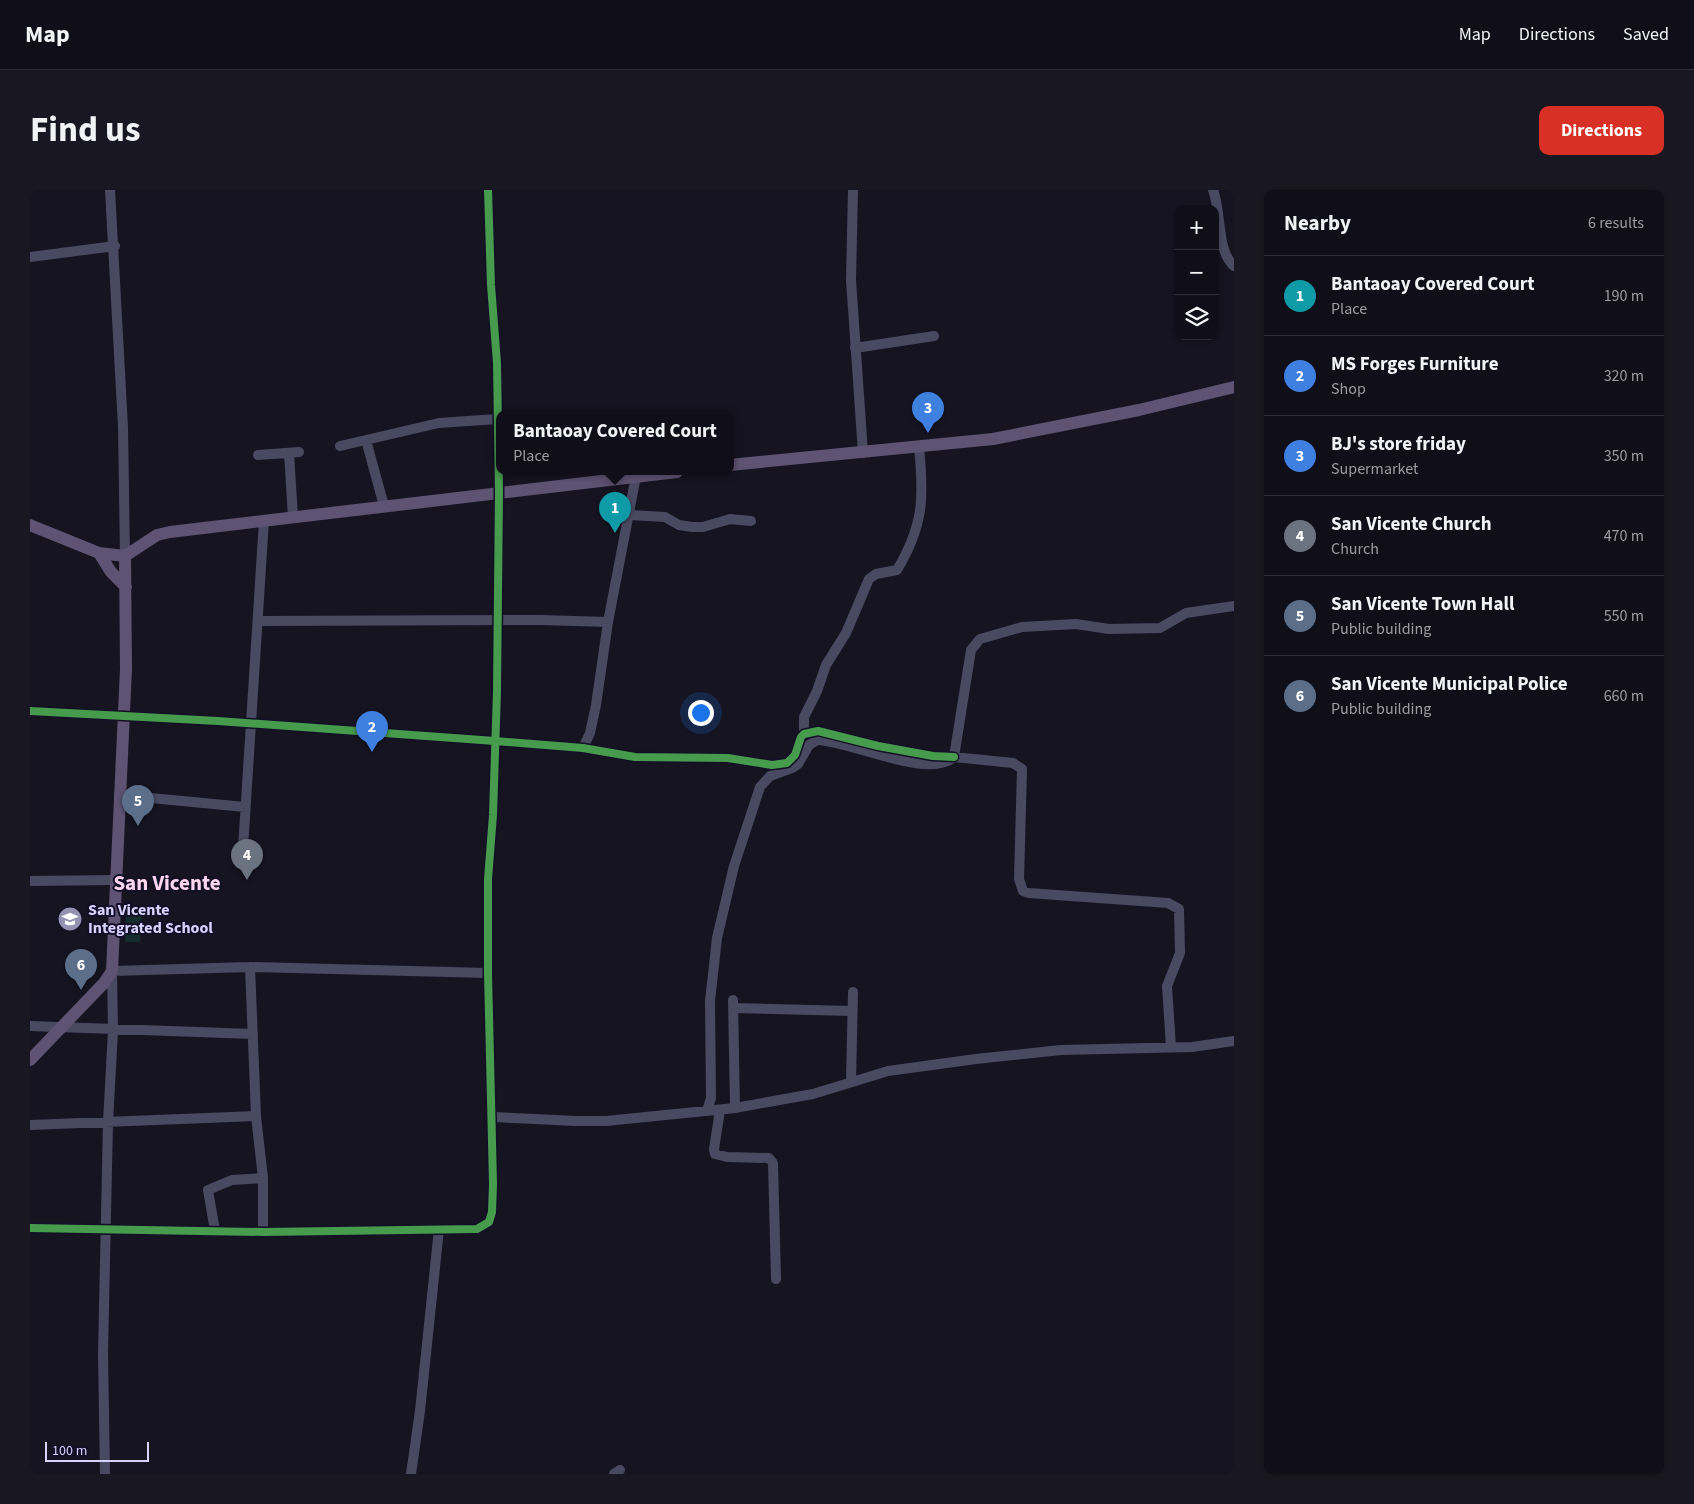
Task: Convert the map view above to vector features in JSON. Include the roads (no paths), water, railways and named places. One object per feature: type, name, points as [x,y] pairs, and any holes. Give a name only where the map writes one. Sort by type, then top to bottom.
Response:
[{"type":"main road","points":[[734,465],[993,439],[1068,425],[1234,387]]},
{"type":"main road","points":[[30,525],[99,553],[125,556],[140,545],[161,534],[293,516],[646,475]]},
{"type":"main road","points":[[99,553],[111,572],[126,587]]},
{"type":"main road","points":[[30,1060],[104,982],[112,971],[122,714],[126,669],[125,556]]},
{"type":"street","points":[[110,190],[115,246],[123,427],[125,556]]},
{"type":"street","points":[[488,190],[491,285],[497,363],[497,410]]},
{"type":"street","points":[[853,190],[851,280],[863,453]]},
{"type":"street","points":[[1213,190],[1220,220],[1224,254],[1234,266]]},
{"type":"street","points":[[30,256],[115,246]]},
{"type":"street","points":[[855,348],[934,336]]},
{"type":"street","points":[[340,446],[439,423],[496,419]]},
{"type":"street","points":[[366,440],[384,506]]},
{"type":"street","points":[[30,711],[122,714],[584,748],[635,757],[728,758],[780,765],[795,755],[798,742],[804,734],[804,717],[817,691],[826,665],[846,633],[869,579],[876,574],[897,570],[919,522],[922,477],[919,447]]},
{"type":"street","points":[[258,455],[294,452],[293,516]]},
{"type":"street","points":[[30,1228],[263,1232],[477,1229],[489,1222],[492,1212],[493,1117],[488,973],[488,879],[493,815],[498,621],[499,475]]},
{"type":"street","points":[[584,748],[594,714],[608,622],[636,476]]},
{"type":"street","points":[[630,515],[665,517],[679,525],[692,527],[703,527],[730,519],[751,521]]},
{"type":"street","points":[[243,848],[264,520]]},
{"type":"street","points":[[707,1111],[711,1098],[710,1001],[717,938],[734,866],[760,787],[770,776],[798,764],[809,745],[817,740],[915,762],[939,765],[949,762],[954,757],[972,650],[980,638],[1022,627],[1043,625],[1076,624],[1117,629],[1160,628],[1186,613],[1234,606]]},
{"type":"street","points":[[258,621],[608,622]]},
{"type":"street","points":[[804,734],[818,731],[878,746],[933,756],[1013,763],[1020,766],[1023,771],[1020,879],[1021,888],[1024,891],[1029,894],[1168,904],[1179,910],[1180,953],[1167,986],[1171,1047]]},
{"type":"street","points":[[119,795],[245,807]]},
{"type":"street","points":[[30,881],[115,880]]},
{"type":"street","points":[[105,1474],[103,1352],[108,1122],[113,1031],[112,971],[250,968],[488,973]]},
{"type":"street","points":[[250,968],[256,1116],[263,1178],[263,1232]]},
{"type":"street","points":[[851,1081],[853,992]]},
{"type":"street","points":[[734,1108],[734,1004],[852,1011]]},
{"type":"street","points":[[30,1026],[113,1031],[252,1034]]},
{"type":"street","points":[[493,1117],[591,1121],[720,1110],[813,1094],[888,1071],[976,1059],[1061,1050],[1192,1047],[1234,1041]]},
{"type":"street","points":[[720,1110],[715,1154],[769,1158],[773,1163],[776,1279]]},
{"type":"street","points":[[30,1125],[256,1116]]},
{"type":"street","points":[[215,1231],[208,1192],[210,1188],[239,1179],[263,1178]]},
{"type":"street","points":[[410,1474],[420,1411],[439,1229]]},
{"type":"place","name":"BJ's store friday","points":[[928,433]]},
{"type":"place","name":"Bantaoay Covered Court","points":[[615,533]]},
{"type":"place","name":"MS Forges Furniture","points":[[372,752]]},
{"type":"place","name":"San Vicente Town Hall","points":[[138,826]]},
{"type":"place","name":"San Vicente Church","points":[[247,880]]},
{"type":"place","name":"San Vicente Integrated School","points":[[70,919]]},
{"type":"place","name":"San Vicente Municipal Police","points":[[81,990]]},
{"type":"district","name":"San Vicente","points":[[167,883]]}]
